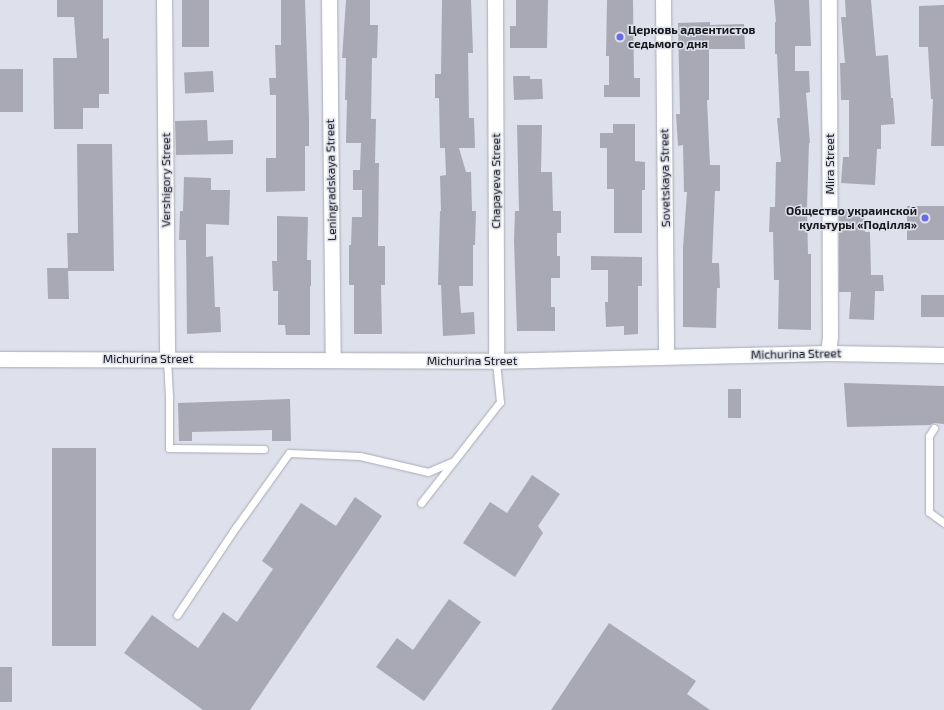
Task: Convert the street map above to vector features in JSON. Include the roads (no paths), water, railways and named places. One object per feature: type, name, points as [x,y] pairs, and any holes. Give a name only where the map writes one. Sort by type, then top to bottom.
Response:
[{"type":"street","name":"Vershigory Street","points":[[164,0],[167,359]]},
{"type":"street","name":"Leningradskaya Street","points":[[329,0],[333,360]]},
{"type":"street","name":"Chapayeva Street","points":[[495,0],[496,361]]},
{"type":"street","name":"Sovetskaya Street","points":[[663,0],[666,356]]},
{"type":"street","name":"Mira Street","points":[[828,353],[830,328],[829,0]]},
{"type":"street","name":"Michurina Street","points":[[0,359],[496,361],[828,353],[944,355]]},
{"type":"lane","points":[[167,359],[169,448],[264,449]]},
{"type":"lane","points":[[421,503],[500,402],[496,361]]},
{"type":"lane","points":[[934,428],[929,436],[929,512],[944,523]]},
{"type":"lane","points":[[177,616],[236,527],[289,453],[360,456],[428,472],[454,461]]},
{"type":"place","name":"Церковь адвентистов седьмого дня","points":[[620,37]]},
{"type":"place","name":"Общество украинской культуры «Поділля»","points":[[925,218]]}]
